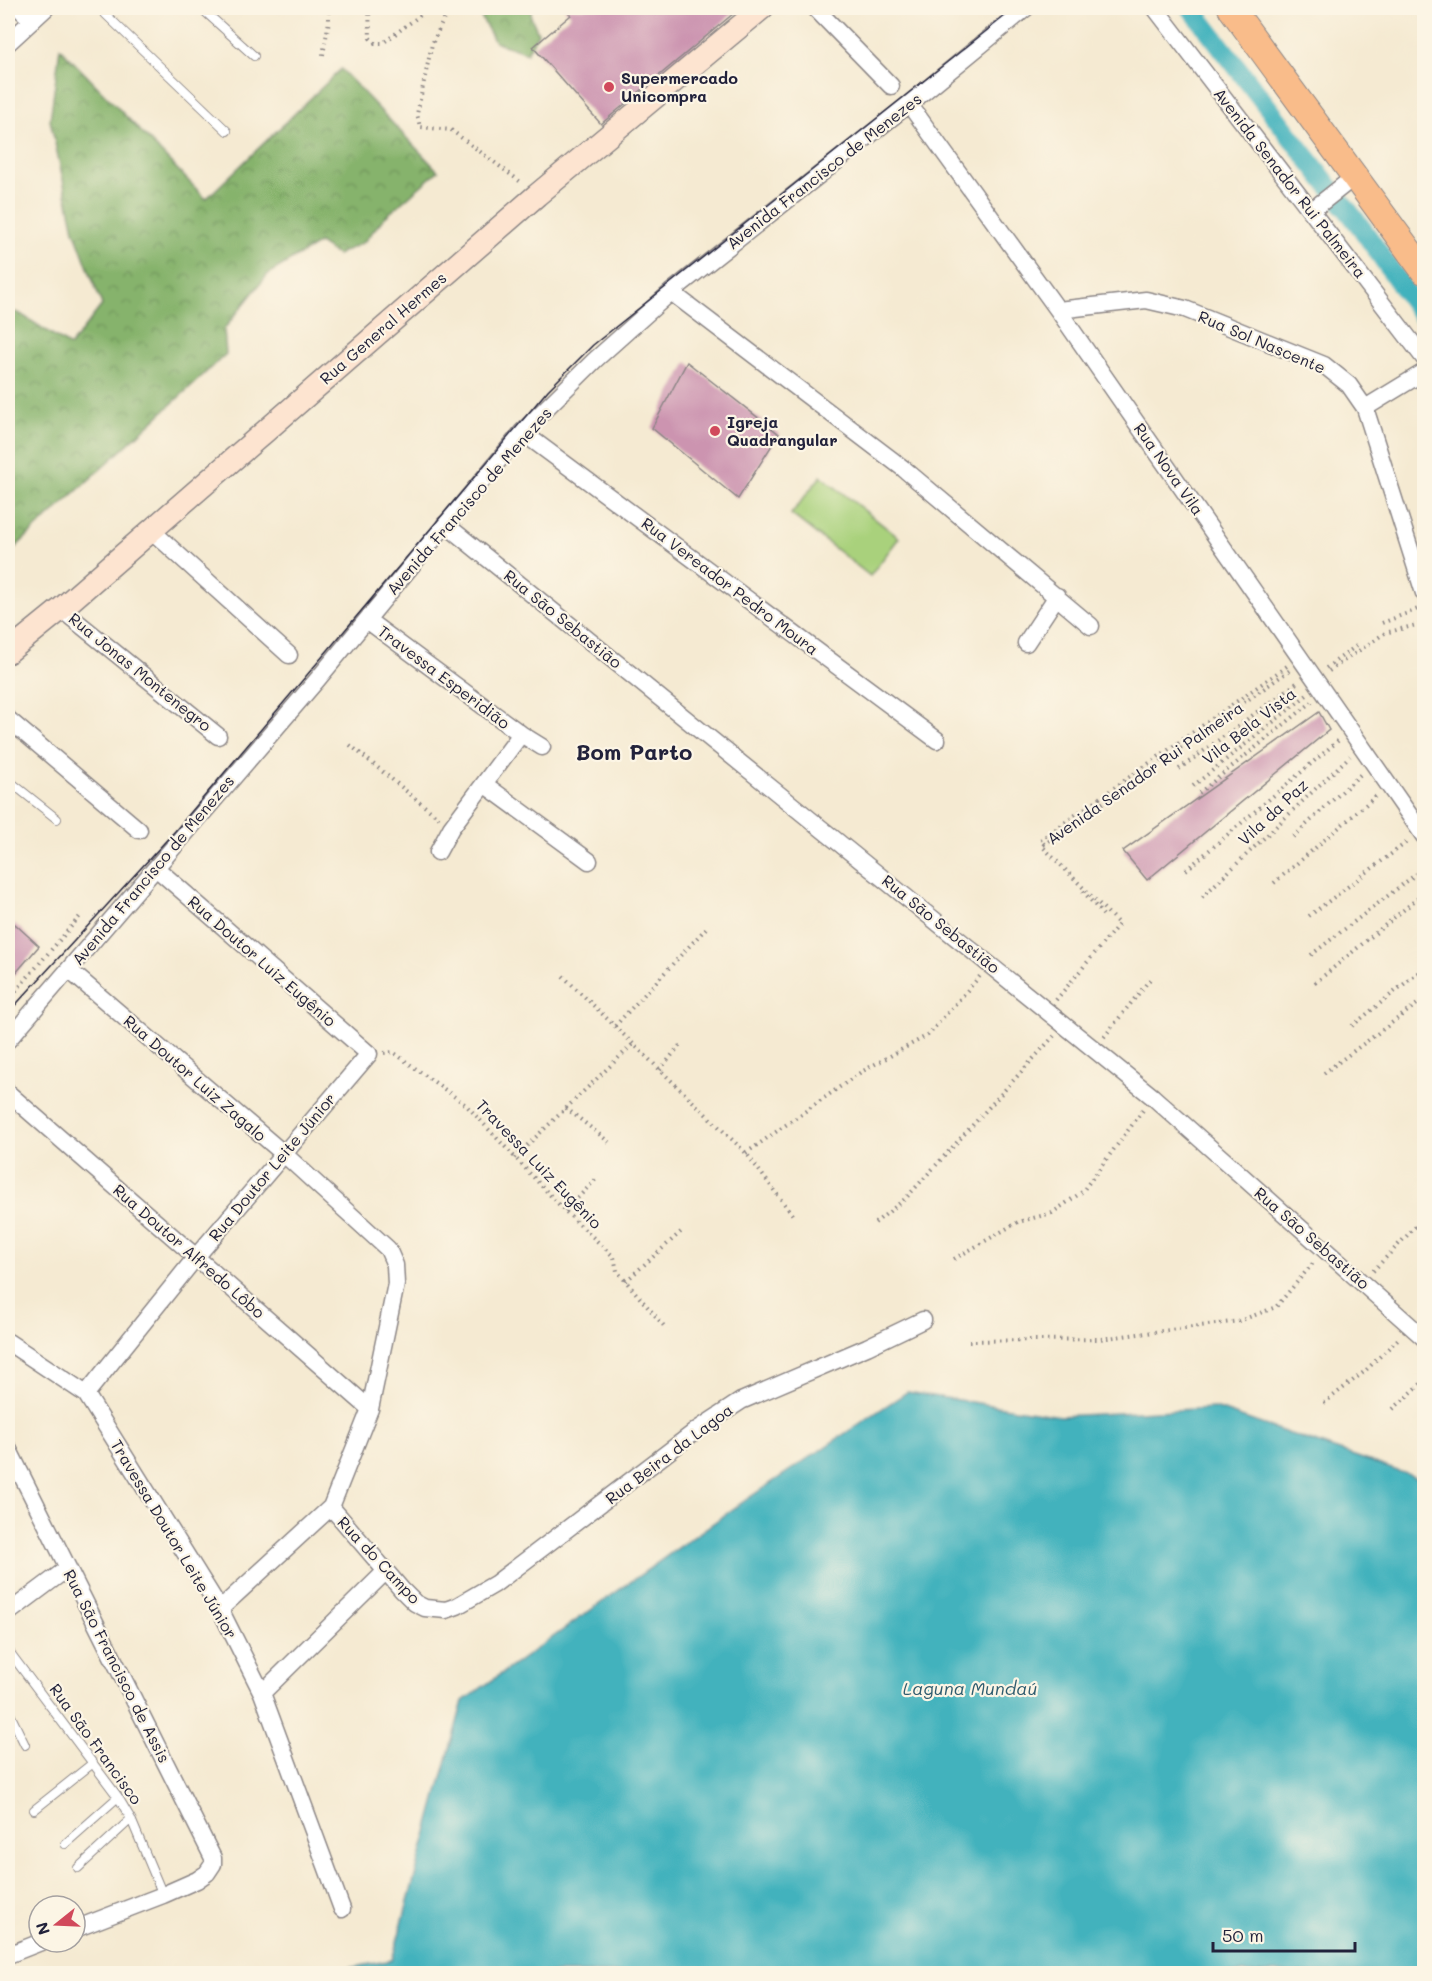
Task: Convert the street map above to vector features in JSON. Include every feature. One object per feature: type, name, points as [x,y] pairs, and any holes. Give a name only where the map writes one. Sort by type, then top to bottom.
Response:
[{"type":"main road","points":[[1214,8],[1257,42]]},
{"type":"main road","points":[[1232,8],[1349,181],[1425,271]]},
{"type":"street","points":[[19,8],[32,20]]},
{"type":"street","points":[[8,43],[46,8]]},
{"type":"street","name":"Rua General Hermes","points":[[8,652],[61,609],[537,195],[762,8]]},
{"type":"street","points":[[815,8],[891,86]]},
{"type":"street","name":"Avenida Francisco de Menezes","points":[[8,1040],[368,620],[522,432],[595,360],[671,292],[909,104],[1026,8]]},
{"type":"street","name":"Avenida Senador Rui Palmeira","points":[[1155,8],[1318,207],[1425,358]]},
{"type":"street","name":"Rua Nova Vila","points":[[909,104],[1058,310],[1423,833]]},
{"type":"street","points":[[1318,207],[1349,181]]},
{"type":"street","points":[[671,292],[904,469],[1091,626]]},
{"type":"street","name":"Rua Sol Nascente","points":[[1058,310],[1146,300],[1185,309],[1324,365],[1349,385],[1365,408],[1425,593]]},
{"type":"street","points":[[1365,408],[1425,372]]},
{"type":"street","name":"Rua Vereador Pedro Moura","points":[[522,432],[937,740]]},
{"type":"street","name":"Rua São Sebastião","points":[[445,524],[1153,1097],[1425,1338]]},
{"type":"street","points":[[151,530],[289,655]]},
{"type":"street","points":[[1026,643],[1057,596]]},
{"type":"street","name":"Rua Jonas Montenegro","points":[[61,609],[218,736]]},
{"type":"street","name":"Travessa Esperidião","points":[[368,620],[520,734],[542,747]]},
{"type":"street","points":[[8,719],[139,830]]},
{"type":"street","name":"Travessa Esperidião","points":[[438,852],[452,828],[520,734]]},
{"type":"street","points":[[484,784],[589,861]]},
{"type":"street","name":"Rua Doutor Luiz Eugênio","points":[[156,868],[369,1054]]},
{"type":"street","name":"Rua Doutor Luiz Zagalo","points":[[69,970],[284,1154],[388,1249],[395,1265]]},
{"type":"street","name":"Rua Doutor Leite Júnior","points":[[86,1394],[196,1257],[369,1054]]},
{"type":"street","name":"Rua Doutor Alfredo Lôbo","points":[[8,1093],[370,1408]]},
{"type":"street","name":"Rua do Campo","points":[[395,1265],[396,1284],[370,1408],[331,1506],[415,1603],[425,1608],[446,1610],[495,1584]]},
{"type":"street","name":"Rua Beira da Lagoa","points":[[495,1584],[697,1430],[741,1401],[867,1347],[923,1320]]},
{"type":"street","name":"Travessa Doutor Leite Júnior","points":[[8,1342],[86,1394],[220,1609],[261,1693],[342,1909]]},
{"type":"street","name":"Rua São Francisco de Assis","points":[[8,1448],[208,1845],[213,1864],[207,1873],[163,1895]]},
{"type":"street","points":[[220,1609],[331,1506]]},
{"type":"street","points":[[8,1613],[68,1568]]},
{"type":"street","points":[[261,1693],[386,1571]]},
{"type":"street","points":[[87,1924],[163,1895]]},
{"type":"street","points":[[8,1955],[27,1948]]},
{"type":"lane","points":[[99,8],[227,131]]},
{"type":"lane","points":[[201,8],[254,56]]},
{"type":"lane","points":[[8,780],[57,819]]},
{"type":"lane","name":"Rua São Francisco","points":[[8,1650],[118,1797],[131,1820],[163,1895]]},
{"type":"lane","points":[[8,1710],[25,1745]]},
{"type":"lane","points":[[34,1810],[93,1763]]},
{"type":"lane","points":[[64,1844],[118,1797]]},
{"type":"lane","points":[[78,1868],[131,1820]]},
{"type":"path","points":[[323,54],[329,8]]},
{"type":"path","points":[[369,8],[370,38],[375,43],[383,43],[430,8]]},
{"type":"path","points":[[449,8],[432,44],[417,114],[420,127],[451,130],[537,195]]},
{"type":"path","points":[[1382,623],[1425,607]]},
{"type":"path","name":"Avenida Senador Rui Palmeira","points":[[1052,1004],[1119,924],[1042,846],[1312,675],[1385,633],[1425,622]]},
{"type":"path","points":[[1179,769],[1359,644]]},
{"type":"path","points":[[1103,915],[1040,840],[1312,675]]},
{"type":"path","name":"Vila Bela Vista","points":[[1193,786],[1312,675]]},
{"type":"path","name":"Vila Bela Vista","points":[[1199,792],[1312,675]]},
{"type":"path","points":[[1186,870],[1351,730]]},
{"type":"path","points":[[350,745],[452,828]]},
{"type":"path","name":"Vila da Paz","points":[[1202,897],[1362,745]]},
{"type":"path","points":[[1293,837],[1374,763]]},
{"type":"path","points":[[1274,883],[1389,785]]},
{"type":"path","points":[[1309,916],[1423,833]]},
{"type":"path","points":[[1311,955],[1425,868]]},
{"type":"path","points":[[1315,983],[1425,892]]},
{"type":"path","points":[[8,1000],[82,914]]},
{"type":"path","points":[[615,1026],[709,925]]},
{"type":"path","points":[[746,1152],[861,1072],[928,1035],[990,964]]},
{"type":"path","points":[[1352,1026],[1425,968]]},
{"type":"path","points":[[563,976],[746,1152],[795,1218]]},
{"type":"path","points":[[1094,1050],[1151,978]]},
{"type":"path","points":[[1324,1073],[1425,999]]},
{"type":"path","points":[[875,1223],[906,1198],[1065,1024]]},
{"type":"path","points":[[514,1158],[633,1044]]},
{"type":"path","points":[[660,1070],[680,1045]]},
{"type":"path","name":"Travessa Luiz Eugênio","points":[[369,1054],[393,1053],[466,1105],[565,1211],[614,1257],[617,1271],[664,1326]]},
{"type":"path","points":[[954,1259],[1018,1222],[1052,1212],[1082,1192],[1153,1097]]},
{"type":"path","points":[[566,1108],[609,1142]]},
{"type":"path","points":[[565,1211],[598,1177]]},
{"type":"path","points":[[1362,1282],[1425,1218]]},
{"type":"path","points":[[626,1281],[682,1231]]},
{"type":"path","points":[[969,1341],[1101,1339],[1239,1321],[1276,1307],[1324,1250]]},
{"type":"path","points":[[1324,1403],[1364,1372],[1411,1326]]},
{"type":"path","points":[[1393,1410],[1425,1382]]},
{"type":"green space","points":[[476,8],[531,8],[531,17],[538,33],[527,53],[495,42]]},
{"type":"green space","points":[[60,48],[206,199],[341,69],[438,171],[384,218],[364,242],[337,255],[319,243],[268,274],[224,329],[226,354],[8,554],[8,311],[19,313],[70,346],[102,305],[74,230],[50,120]]},
{"type":"green space","points":[[821,476],[899,538],[870,576],[791,514]]},
{"type":"water","name":"Laguna Mundaú","points":[[907,1392],[1060,1416],[1215,1408],[1424,1480],[1424,1973],[323,1973],[392,1960],[463,1701],[747,1499]]},
{"type":"building","name":"Supermercado Unicompra","points":[[564,8],[740,8],[601,124],[533,47],[571,15]]},
{"type":"building","name":"Igreja Quadrangular","points":[[687,362],[779,434],[738,499],[652,428]]},
{"type":"building","points":[[1319,712],[1329,730],[1147,880],[1123,851]]},
{"type":"building","points":[[15,924],[39,946],[8,982],[8,932]]},
{"type":"waterway","points":[[1191,8],[1363,230],[1424,318]]},
{"type":"tram line","points":[[8,1013],[175,831],[548,390],[593,345],[1015,8]]},
{"type":"place","name":"Supermercado Unicompra","points":[[609,87]]},
{"type":"place","name":"Igreja Quadrangular","points":[[715,431]]},
{"type":"district","name":"Bom Parto","points":[[634,752]]}]
